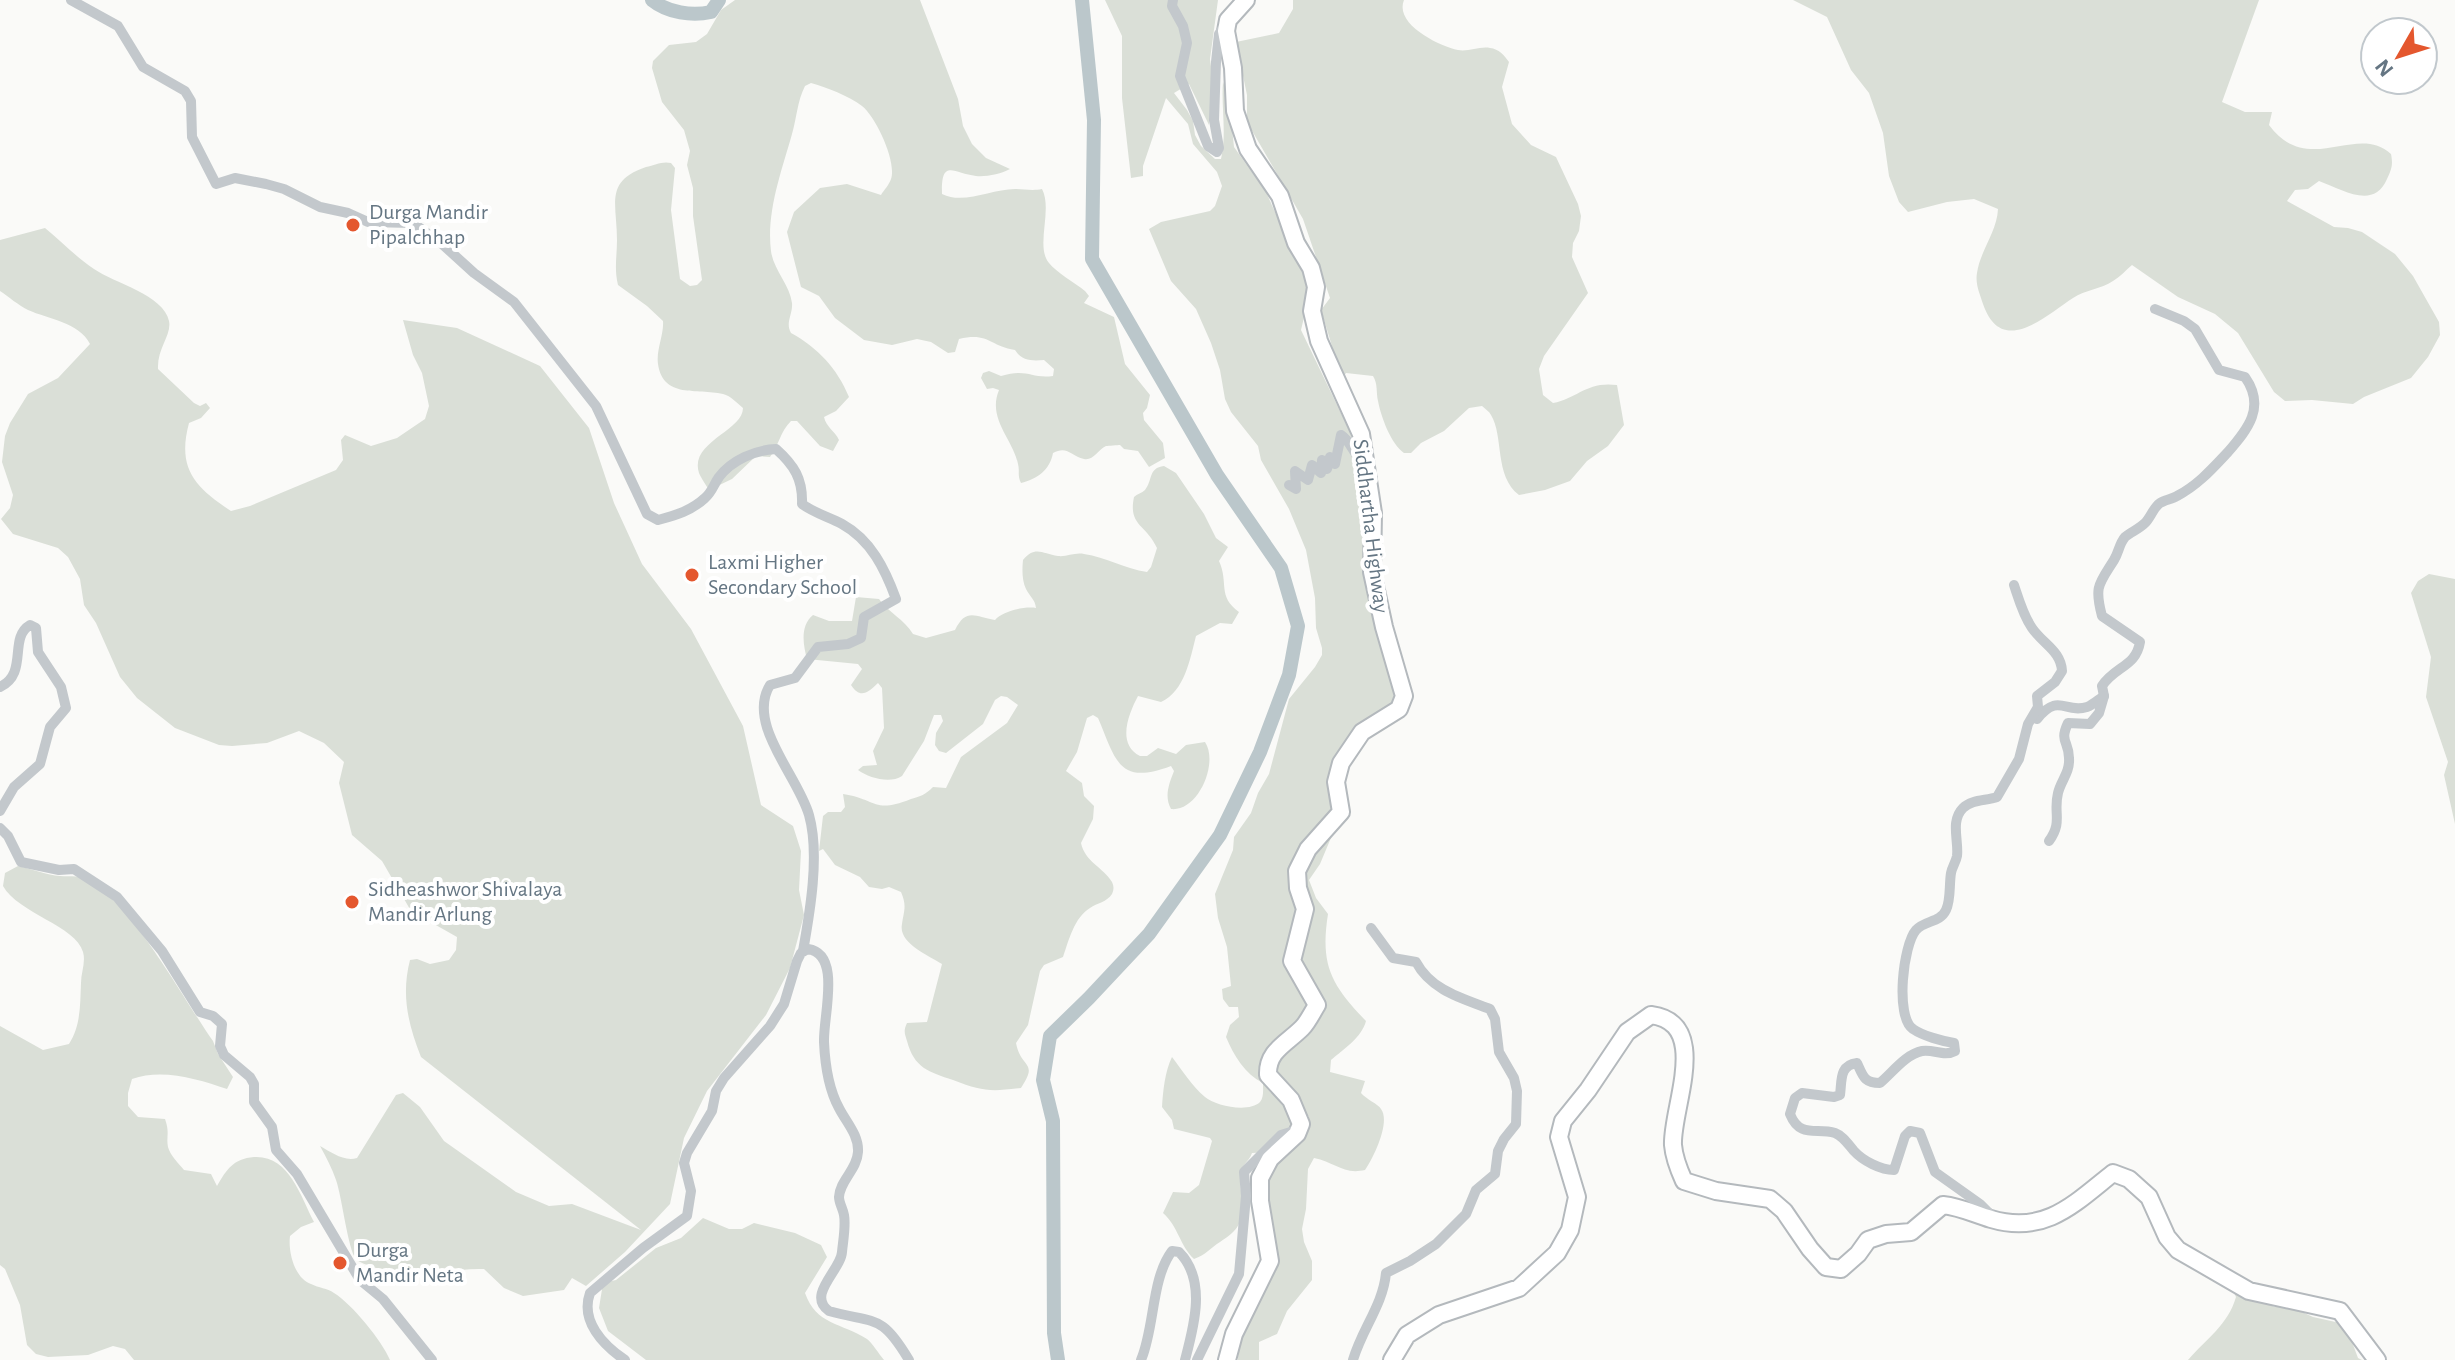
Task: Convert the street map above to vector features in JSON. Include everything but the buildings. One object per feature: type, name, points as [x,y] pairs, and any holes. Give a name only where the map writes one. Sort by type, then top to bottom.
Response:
[{"type":"highway","points":[[1228,20],[1246,0]]},
{"type":"highway","name":"Siddhartha Highway","points":[[1228,20],[1226,31],[1233,68],[1235,111],[1248,149],[1280,196],[1296,243],[1311,268],[1316,287],[1312,311],[1319,341],[1361,434],[1373,513],[1372,572],[1404,696],[1399,709],[1362,732],[1341,763],[1336,782],[1341,812],[1308,849],[1297,871],[1298,888],[1305,909],[1292,961],[1317,1005],[1305,1026],[1277,1049],[1268,1064],[1268,1075],[1291,1100],[1301,1124],[1299,1129]]},
{"type":"highway","points":[[1392,1360],[1407,1335],[1439,1315],[1519,1288],[1557,1253],[1570,1230],[1577,1197],[1559,1137],[1563,1121],[1627,1032],[1651,1015],[1666,1017],[1677,1028],[1684,1051],[1684,1081],[1673,1144],[1684,1181],[1716,1191],[1770,1199],[1784,1211],[1826,1267],[1841,1269],[1868,1240],[1886,1234],[1911,1232],[1943,1205],[1961,1207],[1996,1220],[2038,1223],[2063,1213],[2113,1173],[2129,1179],[2149,1197],[2167,1237],[2178,1250],[2249,1291],[2340,1311],[2377,1360]]},
{"type":"highway","points":[[1227,1360],[1234,1334],[1270,1261],[1260,1201],[1260,1178],[1270,1159],[1299,1129]]},
{"type":"street","points":[[71,0],[118,26],[143,67],[185,91],[191,101],[192,137],[216,184],[235,178],[266,184],[284,189],[320,207],[348,213],[368,222],[413,223],[514,302],[596,406],[647,514],[658,520],[679,515],[709,495],[719,477],[730,466],[763,449],[776,449],[798,473],[803,491],[802,504],[842,524],[864,540],[889,580],[896,599],[864,617],[861,638],[848,644],[818,647],[795,678],[770,685],[764,696],[762,712],[766,728],[809,816],[815,852],[803,951],[784,1004],[762,1035],[724,1078],[716,1091],[712,1111],[687,1153],[684,1163],[691,1191],[687,1216],[590,1293],[586,1304],[596,1333],[609,1349],[625,1360]]},
{"type":"street","points":[[1173,0],[1172,6],[1183,26],[1187,43],[1180,76],[1208,146],[1217,152],[1214,120],[1216,62],[1219,34],[1228,20]]},
{"type":"street","points":[[2049,841],[2058,830],[2058,794],[2067,776],[2070,760],[2063,742],[2068,723],[2090,724],[2099,713],[2104,696],[2102,686],[2109,674],[2138,653],[2140,642],[2102,616],[2098,587],[2107,568],[2125,537],[2145,523],[2161,502],[2176,497],[2206,477],[2243,437],[2253,421],[2255,408],[2251,385],[2245,377],[2219,370],[2195,329],[2155,309]]},
{"type":"street","points":[[1289,485],[1296,489],[1295,471],[1308,480],[1312,465],[1321,473],[1322,460],[1327,469],[1330,457],[1335,464],[1341,435],[1349,440],[1365,465]]},
{"type":"street","points":[[1996,1220],[1980,1204],[1935,1172],[1920,1133],[1910,1131],[1905,1136],[1894,1170],[1886,1170],[1863,1158],[1837,1133],[1805,1130],[1797,1126],[1790,1114],[1795,1098],[1802,1093],[1840,1095],[1841,1077],[1850,1064],[1857,1063],[1864,1080],[1880,1083],[1919,1052],[1950,1054],[1955,1051],[1954,1043],[1912,1029],[1907,1023],[1903,1008],[1905,954],[1915,930],[1936,921],[1946,911],[1957,855],[1955,843],[1959,814],[1963,807],[1973,802],[1997,797],[2019,759],[2028,724],[2038,707],[2037,696],[2055,682],[2062,671],[2048,644],[2034,632],[2021,608],[2014,585]]},
{"type":"street","points":[[0,687],[7,683],[18,664],[19,637],[23,630],[30,625],[36,628],[38,652],[61,687],[66,708],[50,727],[40,764],[14,787],[0,811]]},
{"type":"street","points":[[2028,724],[2054,705],[2088,707],[2104,696]]},
{"type":"street","points":[[0,828],[8,836],[21,862],[59,870],[74,869],[117,897],[162,951],[200,1012],[213,1016],[222,1024],[220,1046],[224,1055],[254,1084],[254,1102],[272,1127],[276,1150],[297,1174],[360,1280],[383,1299],[432,1360]]},
{"type":"street","points":[[1353,1360],[1357,1343],[1377,1309],[1386,1273],[1436,1244],[1466,1214],[1476,1190],[1495,1174],[1498,1151],[1516,1124],[1517,1114],[1514,1078],[1499,1052],[1495,1019],[1490,1009],[1434,985],[1419,971],[1416,962],[1393,958],[1371,928]]},
{"type":"street","points":[[803,951],[816,950],[822,955],[829,972],[824,1031],[825,1069],[838,1106],[857,1139],[858,1152],[839,1197],[844,1216],[842,1257],[828,1277],[821,1301],[829,1311],[871,1319],[883,1326],[896,1339],[909,1360]]},
{"type":"street","points":[[1197,1360],[1239,1274],[1245,1208],[1244,1172],[1281,1135],[1299,1129]]},
{"type":"street","points":[[1141,1360],[1150,1340],[1163,1263],[1172,1251],[1179,1252],[1186,1260],[1197,1307],[1185,1360]]},
{"type":"shaded area","points":[[735,0],[920,0],[972,144],[986,158],[1010,169],[984,176],[950,170],[944,175],[942,194],[959,198],[1015,189],[1042,189],[1046,207],[1045,256],[1056,270],[1085,291],[1089,296],[1084,303],[1114,317],[1125,364],[1150,395],[1143,413],[1144,420],[1163,443],[1165,458],[1149,467],[1138,451],[1124,449],[1120,445],[1106,446],[1087,459],[1058,451],[1053,453],[1042,473],[1021,483],[1015,455],[998,420],[996,400],[999,390],[987,389],[981,378],[983,373],[989,371],[1001,376],[1024,373],[1053,376],[1054,369],[1044,360],[1028,360],[1015,350],[977,337],[959,339],[955,352],[948,353],[931,342],[917,339],[892,345],[864,340],[835,318],[819,296],[801,287],[787,232],[794,212],[820,188],[847,184],[881,195],[892,171],[884,140],[868,112],[844,95],[811,83],[805,86],[800,98],[776,191],[771,221],[771,251],[791,296],[791,333],[826,360],[849,397],[836,411],[824,417],[839,440],[833,451],[820,446],[797,421],[791,421],[770,457],[756,456],[732,479],[709,490],[699,473],[698,462],[709,445],[735,424],[743,408],[723,394],[674,387],[661,375],[658,359],[663,321],[618,285],[615,205],[618,187],[624,179],[646,167],[671,163],[675,168],[671,210],[680,279],[690,286],[702,280],[693,216],[693,188],[687,165],[690,151],[684,130],[662,102],[652,68],[653,61],[669,45],[696,42],[707,34],[721,10]]},
{"type":"shaded area","points":[[1105,0],[1218,0],[1210,59],[1213,81],[1209,125],[1189,84],[1174,93],[1193,121],[1201,146],[1215,159],[1221,159],[1224,140],[1223,82],[1229,100],[1234,147],[1266,192],[1307,283],[1309,296],[1301,330],[1350,432],[1362,483],[1362,540],[1372,572],[1398,693],[1393,705],[1356,733],[1334,805],[1333,833],[1320,864],[1309,880],[1316,898],[1328,914],[1326,947],[1331,973],[1344,996],[1366,1021],[1357,1037],[1331,1060],[1330,1072],[1365,1081],[1361,1093],[1381,1109],[1384,1122],[1376,1149],[1365,1170],[1345,1169],[1314,1158],[1308,1169],[1302,1229],[1312,1261],[1312,1280],[1287,1311],[1277,1334],[1259,1342],[1259,1360],[1238,1360],[1245,1320],[1278,1266],[1267,1223],[1265,1184],[1275,1162],[1300,1136],[1309,1117],[1292,1097],[1293,1121],[1285,1139],[1273,1152],[1252,1153],[1241,1169],[1242,1213],[1237,1227],[1194,1259],[1163,1213],[1173,1192],[1189,1193],[1199,1185],[1212,1141],[1174,1129],[1162,1101],[1172,1057],[1196,1088],[1210,1100],[1240,1108],[1255,1105],[1262,1098],[1263,1083],[1241,1064],[1226,1037],[1230,1025],[1239,1017],[1238,1007],[1229,1007],[1223,999],[1222,989],[1231,986],[1227,947],[1215,894],[1233,850],[1234,837],[1251,813],[1269,774],[1289,699],[1315,667],[1322,655],[1322,648],[1316,628],[1315,598],[1306,550],[1289,509],[1261,460],[1258,446],[1231,412],[1225,399],[1220,370],[1196,309],[1171,281],[1149,229],[1161,222],[1210,211],[1222,186],[1217,172],[1193,144],[1188,124],[1166,98],[1143,166],[1143,176],[1131,178],[1122,98],[1122,36]]},
{"type":"shaded area","points":[[1293,0],[1404,0],[1406,17],[1430,39],[1458,50],[1493,49],[1509,62],[1502,87],[1512,124],[1531,145],[1556,157],[1581,216],[1572,257],[1588,293],[1544,356],[1539,369],[1543,395],[1553,403],[1598,385],[1617,385],[1624,425],[1608,446],[1587,461],[1570,481],[1519,495],[1506,477],[1495,424],[1482,406],[1469,408],[1444,431],[1421,443],[1411,453],[1404,453],[1384,422],[1373,376],[1346,373],[1342,379],[1321,310],[1330,298],[1303,219],[1247,122],[1247,95],[1236,42],[1279,33],[1293,9]]},
{"type":"shaded area","points":[[1793,0],[2259,0],[2222,102],[2245,112],[2272,112],[2269,125],[2284,140],[2300,147],[2316,149],[2363,143],[2378,146],[2391,154],[2389,175],[2374,194],[2357,195],[2319,181],[2308,189],[2295,190],[2287,201],[2334,227],[2362,232],[2395,254],[2413,276],[2439,322],[2440,335],[2411,378],[2353,404],[2285,401],[2274,392],[2238,333],[2215,314],[2178,297],[2132,265],[2113,281],[2078,295],[2025,328],[2012,331],[2001,328],[1991,320],[1983,304],[1977,277],[1998,209],[1974,199],[1908,212],[1899,202],[1889,176],[1883,133],[1869,93],[1851,70],[1827,17]]},
{"type":"shaded area","points":[[45,228],[94,269],[137,290],[165,312],[169,326],[158,369],[194,403],[200,406],[206,403],[210,408],[201,418],[189,423],[185,452],[187,464],[198,484],[231,511],[336,470],[343,460],[341,440],[345,435],[371,446],[397,438],[425,419],[429,406],[422,373],[403,320],[457,328],[540,366],[589,428],[614,503],[642,564],[691,629],[743,726],[761,805],[793,826],[801,851],[799,890],[804,915],[790,968],[766,1015],[707,1091],[684,1138],[670,1204],[625,1252],[586,1286],[572,1278],[564,1290],[523,1296],[504,1288],[484,1269],[409,1275],[365,1264],[353,1254],[336,1180],[320,1146],[342,1158],[357,1158],[396,1095],[403,1093],[420,1107],[444,1141],[516,1192],[549,1206],[572,1204],[641,1230],[421,1057],[407,1009],[406,985],[410,960],[430,964],[449,960],[456,950],[457,937],[411,911],[382,861],[352,835],[339,783],[344,762],[324,743],[299,731],[267,743],[232,746],[219,745],[175,728],[137,698],[120,677],[96,623],[84,605],[80,579],[68,557],[58,548],[13,534],[1,519],[10,508],[13,495],[2,462],[10,423],[28,394],[58,378],[90,344],[71,326],[28,310],[0,291],[0,240]]},
{"type":"shaded area","points":[[1164,466],[1176,473],[1216,538],[1228,547],[1219,561],[1226,595],[1239,612],[1232,624],[1220,623],[1196,636],[1185,674],[1169,697],[1161,702],[1138,696],[1128,719],[1126,736],[1128,744],[1140,756],[1147,756],[1158,748],[1176,754],[1186,745],[1205,742],[1209,751],[1208,773],[1190,803],[1171,809],[1168,795],[1174,771],[1171,766],[1140,773],[1129,771],[1115,757],[1098,718],[1093,715],[1087,718],[1077,752],[1066,771],[1082,783],[1084,796],[1094,806],[1093,819],[1081,843],[1086,855],[1112,882],[1113,892],[1084,912],[1063,957],[1044,965],[1040,971],[1028,1025],[1016,1043],[1029,1069],[1021,1088],[986,1090],[971,1086],[930,1071],[918,1063],[910,1050],[905,1028],[907,1023],[927,1022],[942,964],[915,948],[905,937],[902,931],[904,905],[901,892],[889,887],[869,887],[860,877],[835,865],[823,849],[819,851],[823,816],[828,812],[841,812],[845,807],[843,794],[889,805],[920,796],[933,787],[946,788],[961,757],[1007,723],[1018,705],[1007,697],[1001,696],[995,700],[983,724],[946,753],[939,751],[935,745],[936,733],[943,721],[941,715],[934,715],[924,741],[902,776],[892,780],[874,778],[858,770],[863,766],[877,765],[873,751],[884,728],[882,688],[878,683],[864,693],[854,689],[851,685],[862,669],[858,664],[807,659],[804,630],[813,615],[829,621],[852,621],[856,597],[879,599],[913,634],[926,638],[955,630],[967,616],[995,620],[1014,610],[1036,608],[1025,586],[1022,571],[1023,560],[1035,552],[1058,556],[1084,554],[1147,572],[1157,548],[1136,520],[1134,497],[1145,490],[1155,469]]},
{"type":"shaded area","points":[[2429,574],[2455,579],[2455,824],[2444,775],[2448,762],[2426,697],[2431,657],[2411,593],[2418,581]]},
{"type":"shaded area","points":[[18,866],[84,879],[101,889],[137,927],[213,1041],[233,1077],[227,1089],[168,1075],[132,1079],[128,1106],[138,1117],[165,1119],[168,1147],[175,1159],[184,1170],[211,1174],[217,1186],[231,1166],[247,1158],[266,1158],[285,1170],[314,1222],[290,1236],[291,1256],[296,1270],[305,1281],[331,1291],[349,1305],[374,1333],[390,1360],[134,1360],[125,1349],[113,1346],[88,1355],[48,1357],[36,1354],[27,1345],[20,1305],[5,1269],[0,1265],[0,1026],[43,1050],[69,1044],[78,1022],[84,960],[78,943],[70,935],[10,896],[3,886],[5,873]]},
{"type":"shaded area","points":[[703,1218],[729,1229],[742,1229],[754,1223],[795,1233],[821,1245],[827,1257],[805,1293],[810,1304],[831,1322],[867,1339],[884,1360],[646,1360],[608,1331],[599,1308],[603,1283],[616,1280],[656,1248],[681,1238]]},
{"type":"shaded area","points":[[2233,1291],[2275,1307],[2289,1306],[2313,1317],[2346,1326],[2358,1358],[2362,1360],[2188,1360],[2228,1316],[2236,1297]]},
{"type":"waterway","points":[[652,0],[673,11],[696,14],[711,12],[719,0]]},
{"type":"waterway","points":[[1058,1360],[1054,1333],[1053,1121],[1043,1080],[1050,1036],[1149,934],[1220,835],[1260,752],[1289,675],[1298,626],[1281,568],[1217,475],[1092,259],[1094,120],[1082,0]]},
{"type":"place","name":"Durga Mandir Pipalchhap","points":[[353,225]]},
{"type":"place","name":"Laxmi Higher Secondary School","points":[[692,575]]},
{"type":"place","name":"Sidheashwor Shivalaya Mandir Arlung","points":[[352,902]]},
{"type":"place","name":"Durga Mandir Neta","points":[[340,1263]]}]
